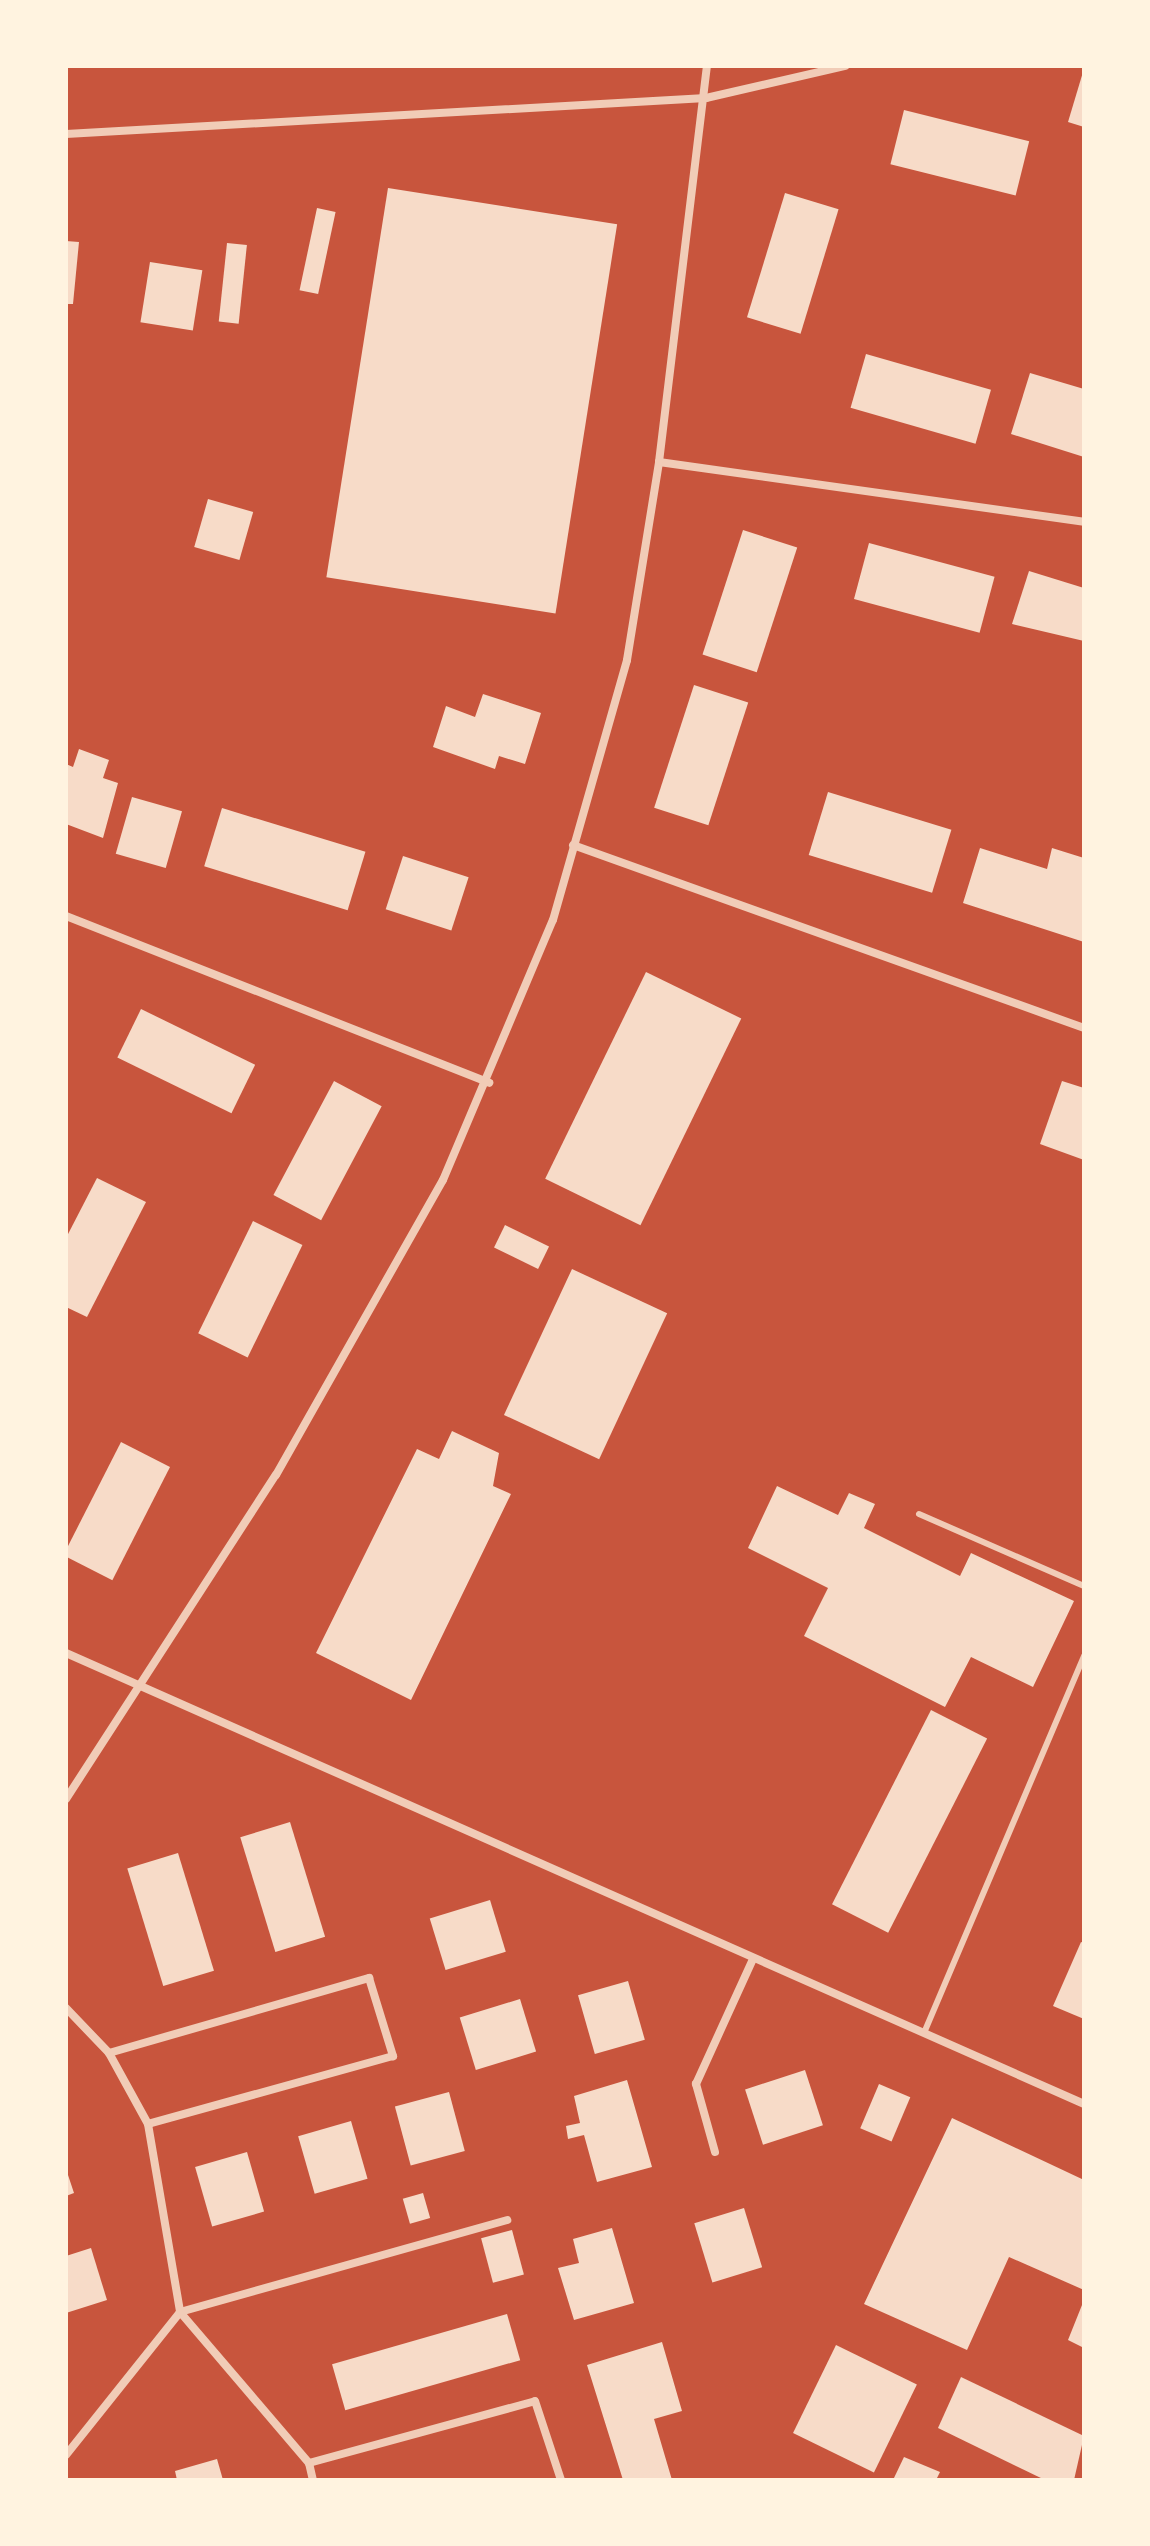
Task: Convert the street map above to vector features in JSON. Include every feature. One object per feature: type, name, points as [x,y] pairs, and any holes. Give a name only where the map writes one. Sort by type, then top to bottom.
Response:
[{"type":"street","points":[[66,1799],[143,1690],[276,1475],[443,1180],[489,1083],[553,920],[627,660],[659,462],[706,98],[707,66]]},
{"type":"street","points":[[66,134],[706,98],[845,66]]},
{"type":"street","points":[[659,462],[1084,522]]},
{"type":"street","points":[[573,845],[1084,1028]]},
{"type":"street","points":[[66,916],[489,1083]]},
{"type":"street","points":[[66,1653],[143,1690],[1084,2104]]},
{"type":"street","points":[[715,2152],[696,2084],[753,1959]]},
{"type":"street","points":[[109,2053],[369,1978],[393,2056],[148,2124]]},
{"type":"street","points":[[66,2008],[109,2053],[148,2124],[180,2312],[309,2463],[313,2480]]},
{"type":"street","points":[[66,2455],[180,2312],[507,2220]]},
{"type":"street","points":[[309,2463],[535,2401],[561,2480]]},
{"type":"lane","points":[[919,1514],[1084,1586]]},
{"type":"lane","points":[[924,2033],[1084,1656]]},
{"type":"building","points":[[1084,72],[1084,127],[1068,122]]},
{"type":"building","points":[[904,110],[1029,141],[1016,196],[890,164]]},
{"type":"building","points":[[388,188],[617,224],[556,613],[326,577]]},
{"type":"building","points":[[785,193],[839,209],[801,334],[747,317]]},
{"type":"building","points":[[317,208],[336,212],[318,294],[300,290]]},
{"type":"building","points":[[66,241],[79,242],[73,304],[66,304]]},
{"type":"building","points":[[227,243],[247,245],[239,324],[219,322]]},
{"type":"building","points":[[150,262],[202,270],[193,331],[140,322]]},
{"type":"building","points":[[866,354],[991,390],[976,444],[851,408]]},
{"type":"building","points":[[1030,373],[1084,389],[1084,457],[1011,434]]},
{"type":"building","points":[[208,499],[253,512],[239,560],[194,547]]},
{"type":"building","points":[[743,530],[797,548],[757,672],[703,655]]},
{"type":"building","points":[[869,543],[995,577],[980,633],[854,599]]},
{"type":"building","points":[[1029,571],[1084,588],[1084,641],[1012,624]]},
{"type":"building","points":[[694,685],[748,703],[708,825],[654,808]]},
{"type":"building","points":[[483,694],[541,713],[525,764],[499,756],[495,769],[433,747],[446,706],[475,717]]},
{"type":"building","points":[[79,749],[109,760],[103,778],[118,783],[103,838],[66,824],[66,764],[73,767]]},
{"type":"building","points":[[828,792],[951,830],[932,893],[809,855]]},
{"type":"building","points":[[132,797],[182,811],[166,868],[116,854]]},
{"type":"building","points":[[222,808],[365,852],[348,910],[204,866]]},
{"type":"building","points":[[980,848],[1047,869],[1052,848],[1084,858],[1084,942],[963,903]]},
{"type":"building","points":[[403,856],[469,877],[451,931],[386,909]]},
{"type":"building","points":[[646,972],[741,1018],[640,1225],[545,1179]]},
{"type":"building","points":[[141,1009],[255,1065],[231,1113],[117,1058]]},
{"type":"building","points":[[334,1081],[382,1106],[321,1220],[273,1195]]},
{"type":"building","points":[[1062,1081],[1084,1088],[1084,1160],[1040,1144]]},
{"type":"building","points":[[97,1178],[146,1202],[87,1317],[66,1307],[66,1238]]},
{"type":"building","points":[[253,1221],[302,1245],[248,1357],[198,1333]]},
{"type":"building","points":[[505,1225],[549,1246],[538,1269],[494,1247]]},
{"type":"building","points":[[572,1269],[667,1313],[599,1459],[504,1415]]},
{"type":"building","points":[[452,1431],[499,1453],[493,1486],[511,1494],[411,1700],[316,1653],[417,1449],[439,1459]]},
{"type":"building","points":[[121,1442],[170,1467],[112,1580],[66,1557],[66,1550]]},
{"type":"building","points":[[777,1486],[838,1515],[849,1493],[875,1504],[864,1528],[960,1576],[971,1553],[1074,1601],[1033,1687],[971,1657],[945,1707],[804,1636],[828,1588],[748,1548]]},
{"type":"building","points":[[931,1710],[987,1739],[888,1933],[832,1904]]},
{"type":"building","points":[[290,1822],[325,1937],[275,1952],[240,1837]]},
{"type":"building","points":[[178,1853],[214,1971],[163,1986],[127,1868]]},
{"type":"building","points":[[490,1900],[506,1952],[446,1970],[430,1918]]},
{"type":"building","points":[[1081,1942],[1084,1943],[1084,2019],[1053,2006]]},
{"type":"building","points":[[628,1981],[645,2040],[595,2054],[578,1995]]},
{"type":"building","points":[[520,1999],[536,2052],[476,2070],[460,2017]]},
{"type":"building","points":[[805,2070],[823,2125],[763,2145],[745,2089]]},
{"type":"building","points":[[627,2080],[652,2167],[597,2182],[584,2135],[568,2139],[566,2126],[580,2123],[574,2096]]},
{"type":"building","points":[[879,2084],[910,2097],[892,2141],[860,2128]]},
{"type":"building","points":[[449,2092],[465,2151],[411,2165],[395,2106]]},
{"type":"building","points":[[952,2118],[1084,2180],[1084,2290],[1009,2257],[967,2350],[864,2304]]},
{"type":"building","points":[[351,2121],[368,2179],[315,2194],[298,2136]]},
{"type":"building","points":[[247,2152],[264,2212],[212,2226],[195,2167]]},
{"type":"building","points":[[66,2169],[74,2193],[66,2196]]},
{"type":"building","points":[[423,2193],[430,2218],[410,2224],[403,2199]]},
{"type":"building","points":[[744,2208],[762,2267],[712,2282],[694,2223]]},
{"type":"building","points":[[612,2228],[634,2303],[574,2320],[558,2268],[579,2263],[573,2239]]},
{"type":"building","points":[[512,2230],[524,2274],[493,2283],[481,2238]]},
{"type":"building","points":[[91,2248],[107,2300],[66,2313],[66,2256]]},
{"type":"building","points":[[1084,2300],[1084,2348],[1068,2340]]},
{"type":"building","points":[[507,2314],[520,2360],[345,2410],[332,2364]]},
{"type":"building","points":[[662,2342],[682,2411],[654,2419],[672,2480],[623,2480],[587,2365]]},
{"type":"building","points":[[836,2345],[917,2384],[874,2473],[793,2433]]},
{"type":"building","points":[[961,2377],[1084,2436],[1074,2480],[1045,2480],[938,2428]]},
{"type":"building","points":[[904,2457],[940,2472],[936,2480],[893,2480]]},
{"type":"building","points":[[217,2459],[223,2480],[177,2480],[175,2471]]}]
